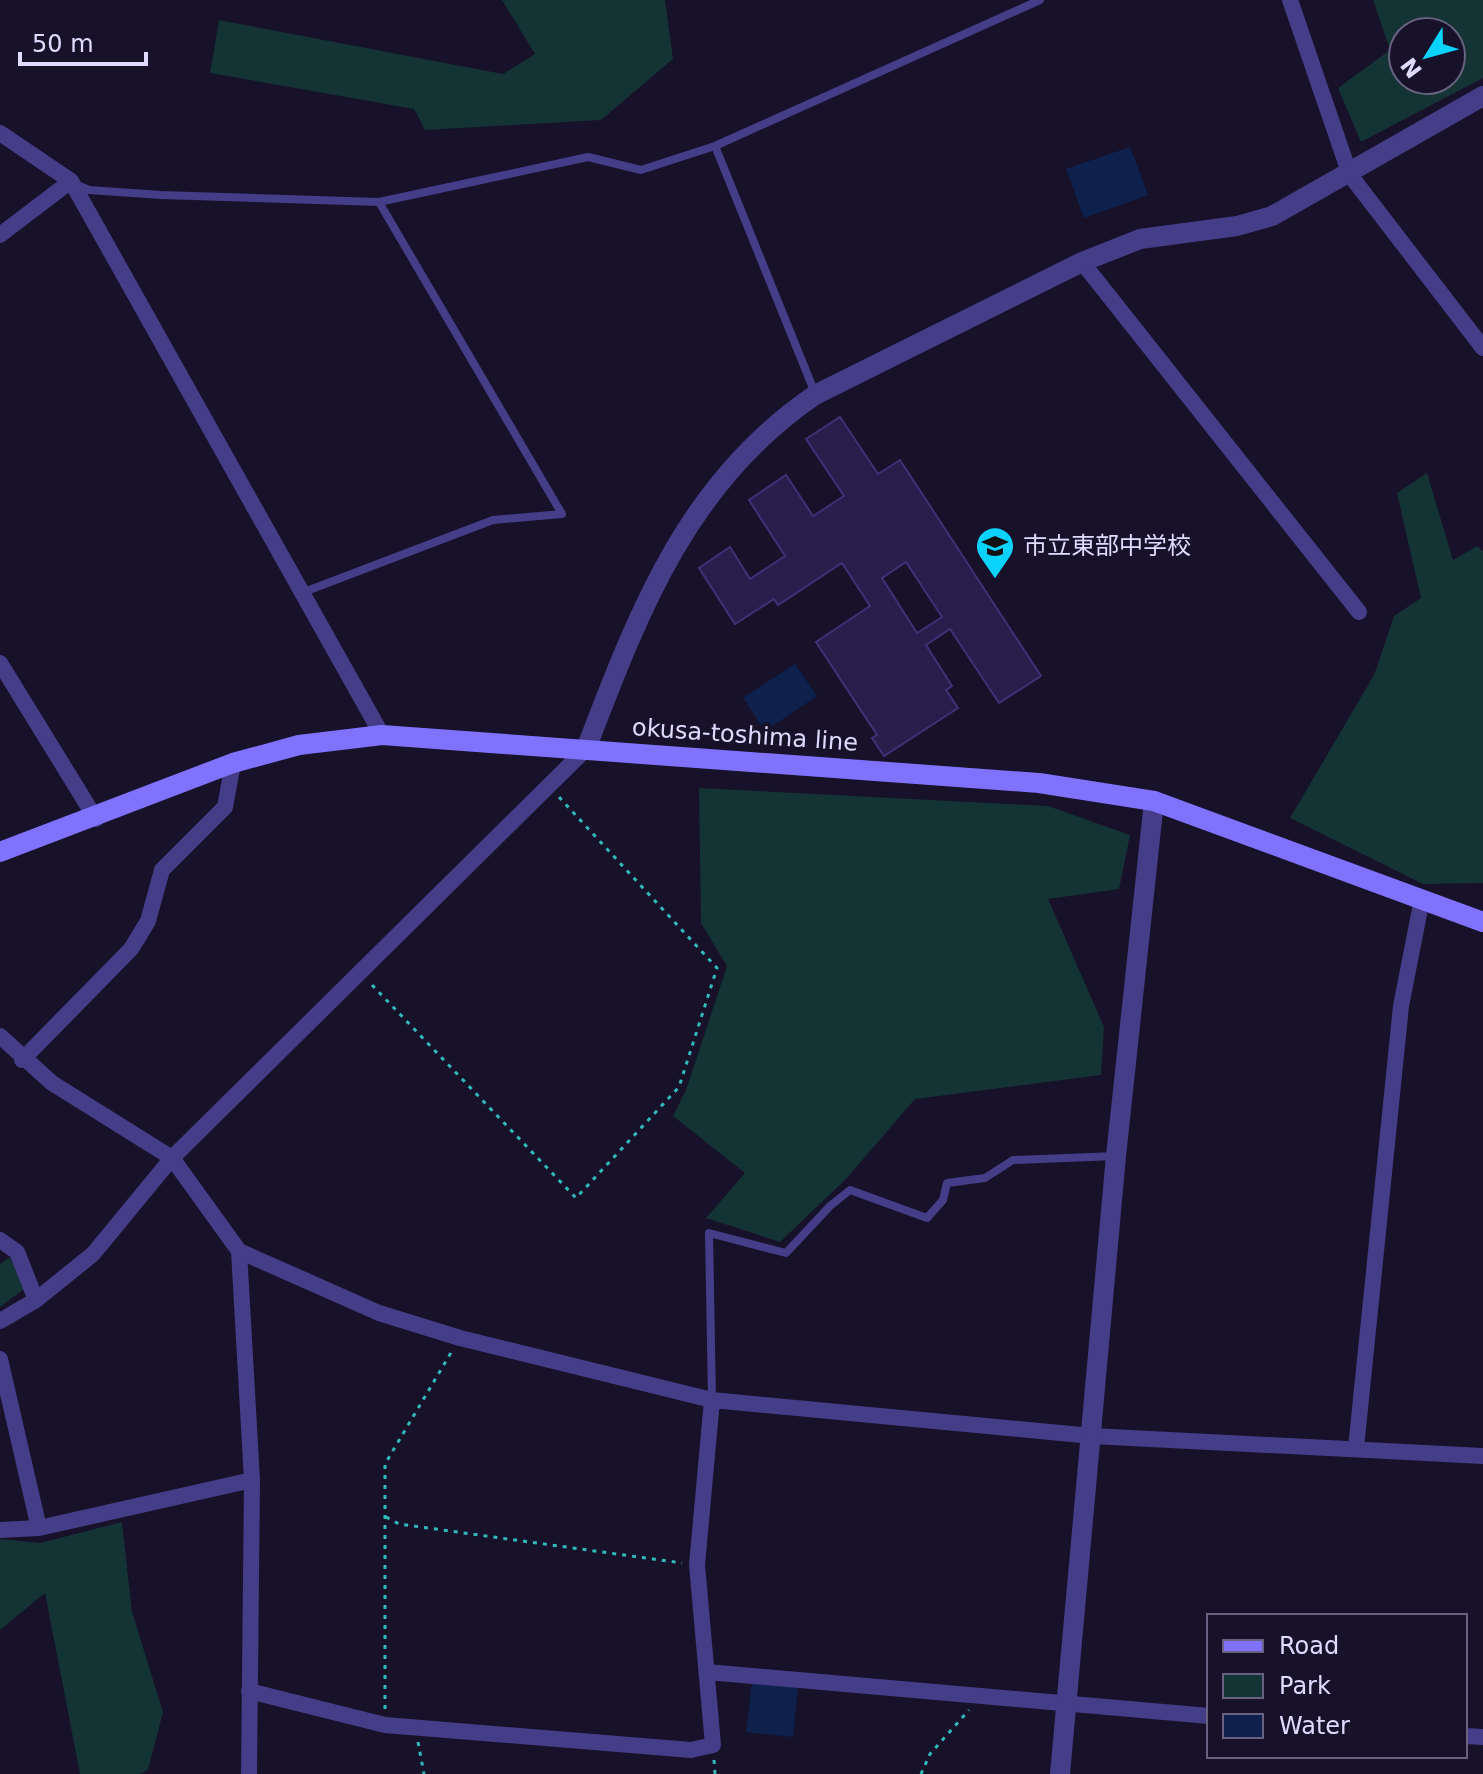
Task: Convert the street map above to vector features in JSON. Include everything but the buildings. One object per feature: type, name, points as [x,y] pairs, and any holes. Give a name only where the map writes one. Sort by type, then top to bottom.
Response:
[{"type":"main road","name":"okusa-toshima line","points":[[0,852],[96,819],[233,763],[299,745],[382,735],[1039,783],[1154,801],[1483,922]]},
{"type":"street","points":[[1290,0],[1350,175],[1483,348]]},
{"type":"street","points":[[0,1321],[36,1300],[93,1254],[172,1158],[586,749],[651,589],[679,537],[751,446],[777,420],[815,395],[1082,262],[1140,239],[1237,226],[1272,216],[1350,175],[1483,96]]},
{"type":"street","points":[[0,133],[71,181],[382,735]]},
{"type":"street","points":[[0,235],[71,181]]},
{"type":"street","points":[[1082,262],[1359,612]]},
{"type":"street","points":[[0,663],[96,819]]},
{"type":"street","points":[[22,1060],[131,949],[148,921],[162,870],[225,807],[233,763]]},
{"type":"street","points":[[1060,1774],[1116,1156],[1154,801]]},
{"type":"street","points":[[1356,1448],[1401,1006],[1422,899]]},
{"type":"street","points":[[0,1036],[22,1060],[52,1083],[172,1158],[239,1251],[379,1313],[460,1338],[712,1400],[1092,1436],[1483,1456]]},
{"type":"street","points":[[0,1240],[17,1252],[36,1300]]},
{"type":"street","points":[[239,1251],[252,1480],[249,1774]]},
{"type":"street","points":[[0,1359],[39,1528]]},
{"type":"street","points":[[249,1691],[385,1725],[691,1750],[713,1745],[697,1565],[712,1400]]},
{"type":"street","points":[[0,1530],[39,1528],[252,1480]]},
{"type":"street","points":[[707,1672],[1207,1716]]},
{"type":"lane","points":[[71,181],[89,190],[132,193],[379,202],[588,157],[641,170],[715,146],[1040,0]]},
{"type":"lane","points":[[715,146],[815,395]]},
{"type":"lane","points":[[304,592],[493,520],[562,514],[379,202]]},
{"type":"lane","points":[[712,1400],[709,1233],[786,1253],[830,1206],[850,1190],[927,1218],[943,1200],[947,1183],[985,1178],[1013,1160],[1116,1156]]},
{"type":"path","points":[[361,973],[576,1198],[679,1087],[717,968],[548,785]]},
{"type":"path","points":[[385,1725],[385,1464],[460,1338]]},
{"type":"path","points":[[385,1516],[399,1524],[697,1565]]},
{"type":"path","points":[[921,1774],[930,1754],[969,1710],[968,1694]]},
{"type":"path","points":[[416,1727],[424,1774]]},
{"type":"green space","points":[[502,0],[665,0],[673,59],[601,120],[425,130],[414,109],[210,73],[219,20],[503,74],[535,54]]},
{"type":"green space","points":[[1373,0],[1483,0],[1483,78],[1467,86],[1467,16],[1387,16],[1387,41]]},
{"type":"green space","points":[[1387,52],[1387,96],[1449,96],[1361,142],[1338,88]]},
{"type":"green space","points":[[1427,473],[1453,560],[1477,546],[1483,551],[1483,883],[1423,884],[1290,818],[1374,675],[1394,616],[1421,598],[1397,493]]},
{"type":"green space","points":[[699,788],[1048,806],[1130,835],[1119,889],[1048,899],[1104,1027],[1101,1075],[915,1099],[846,1179],[780,1242],[706,1218],[745,1173],[673,1116],[686,1090],[727,966],[701,923]]},
{"type":"green space","points":[[10,1257],[24,1289],[0,1307],[0,1264]]},
{"type":"green space","points":[[122,1522],[132,1612],[163,1712],[148,1770],[140,1774],[80,1774],[45,1593],[0,1630],[0,1539],[40,1543]]},
{"type":"water","points":[[1130,147],[1148,195],[1084,218],[1066,169]]},
{"type":"water","points":[[795,664],[817,696],[765,731],[743,698]]},
{"type":"water","points":[[752,1682],[798,1687],[793,1737],[746,1732]]},
{"type":"place","name":"市立東部中学校","points":[[995,580]]}]
